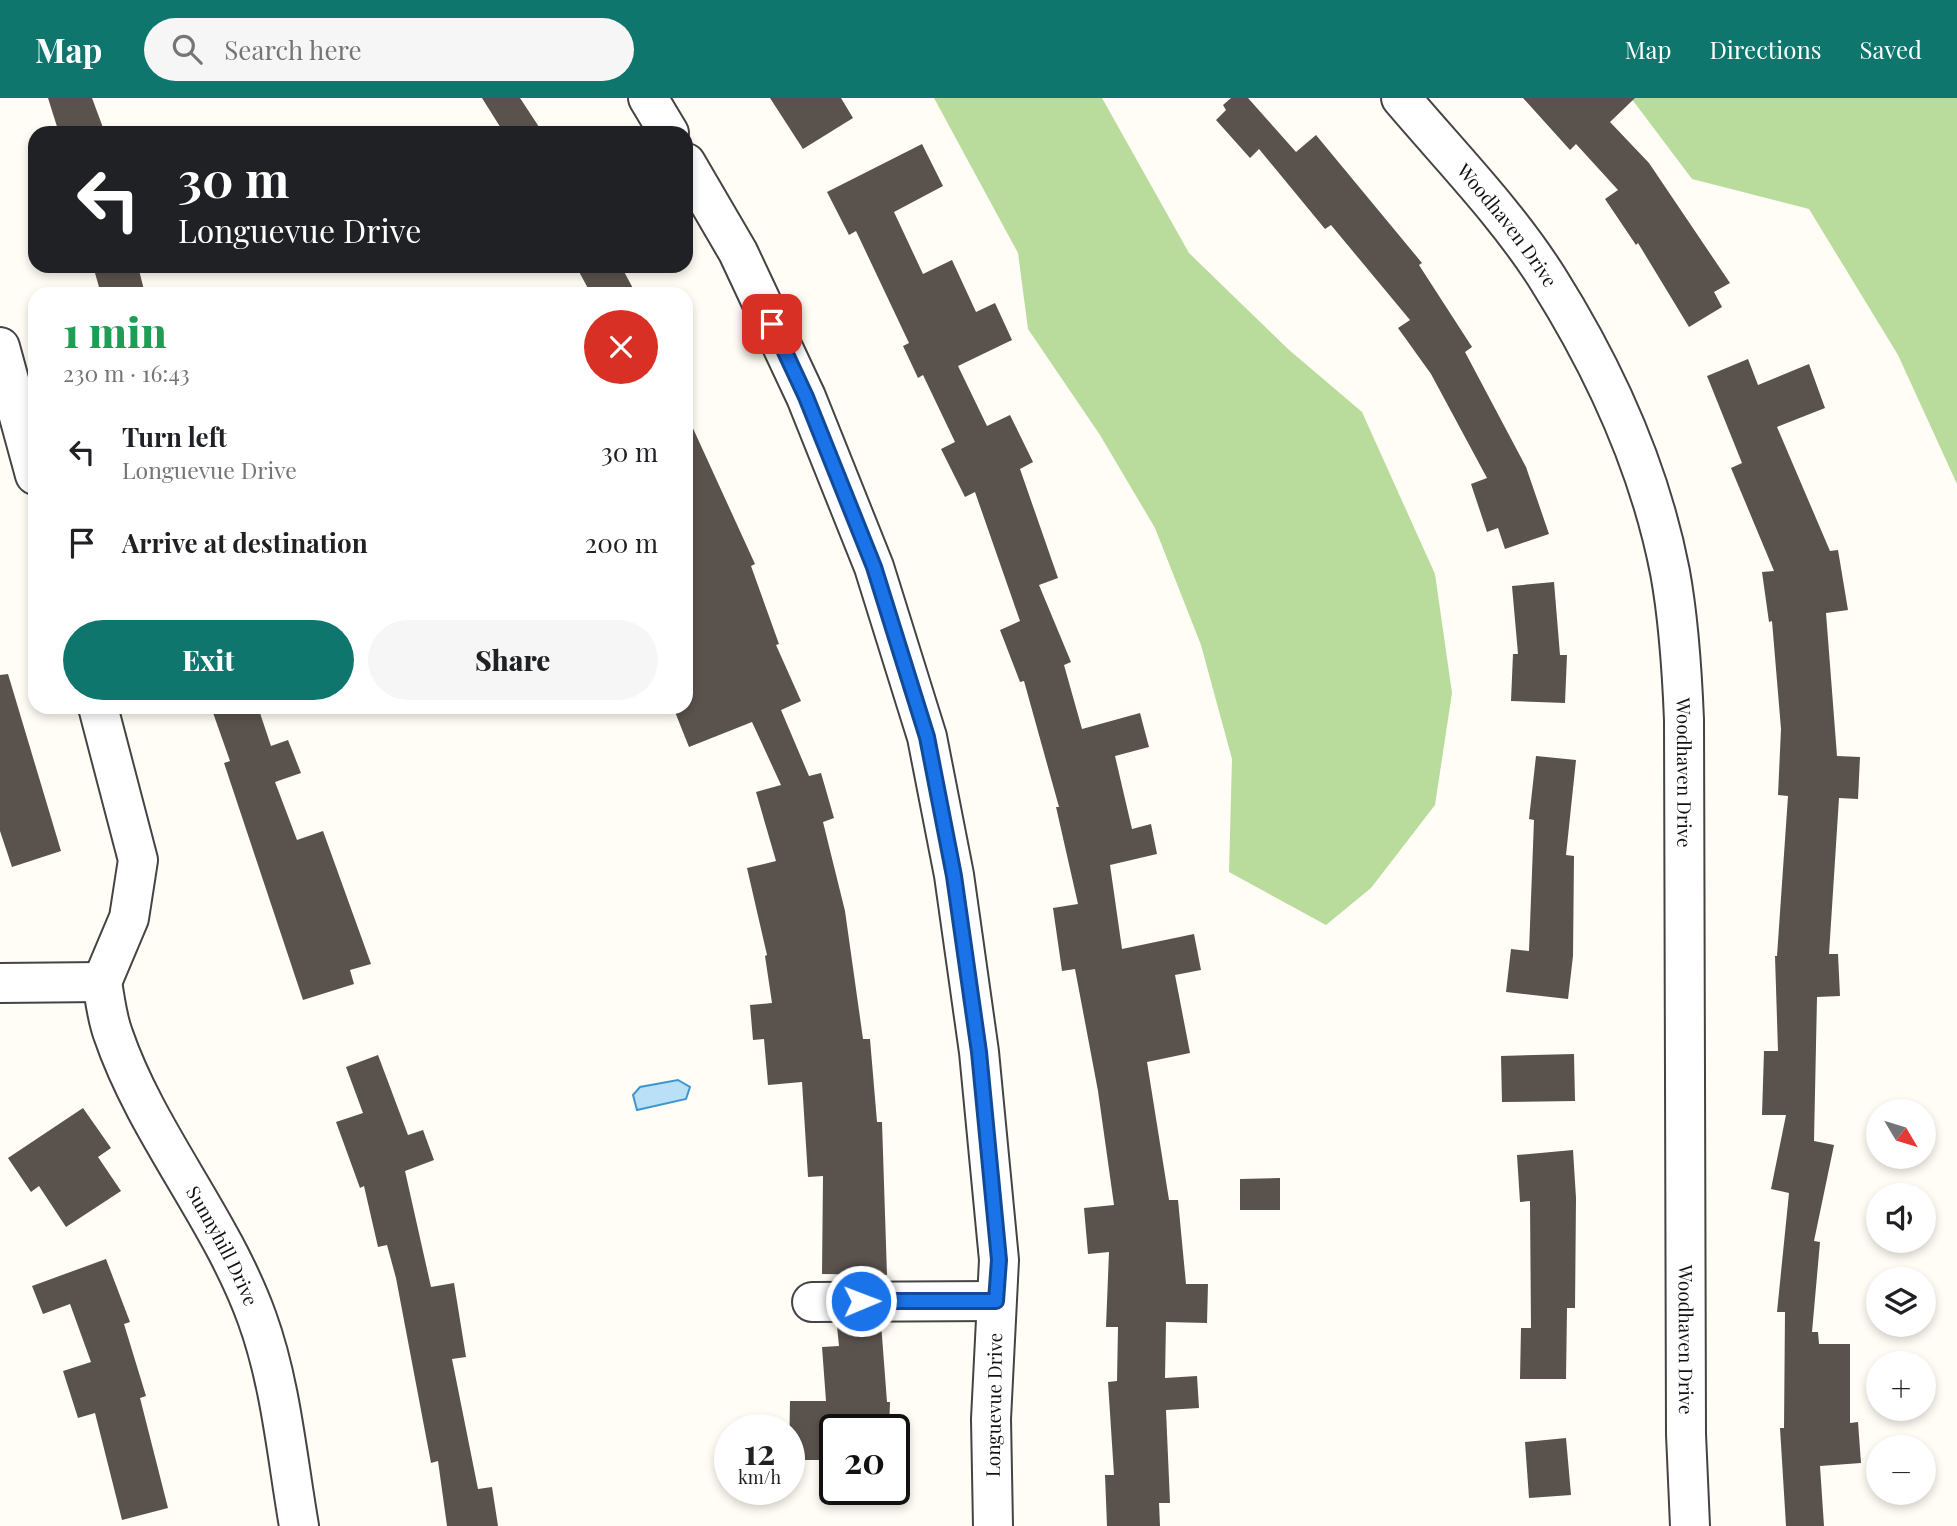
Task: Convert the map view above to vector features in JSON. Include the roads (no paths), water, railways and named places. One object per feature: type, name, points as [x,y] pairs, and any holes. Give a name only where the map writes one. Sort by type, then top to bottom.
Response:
[{"type":"street","points":[[648,98],[665,126]]},
{"type":"street","name":"Woodhaven Drive","points":[[1401,98],[1504,218],[1547,278],[1589,348],[1624,423],[1649,496],[1669,571],[1680,646],[1684,720],[1686,1434],[1690,1526]]},
{"type":"street","name":"Longuevue Drive","points":[[693,175],[738,252],[806,397],[874,567],[927,737],[954,876],[979,1052],[999,1260],[991,1419],[993,1526]]},
{"type":"street","points":[[0,347],[28,449]]},
{"type":"street","points":[[0,983],[102,982],[129,918],[138,860],[100,714]]},
{"type":"street","name":"Sunnyhill Drive","points":[[102,982],[113,1033],[132,1079],[233,1266],[257,1317],[273,1373],[299,1526]]},
{"type":"street","points":[[812,1302],[996,1301]]},
{"type":"water","points":[[678,1080],[690,1087],[686,1099],[637,1110],[633,1095],[640,1087]]}]
